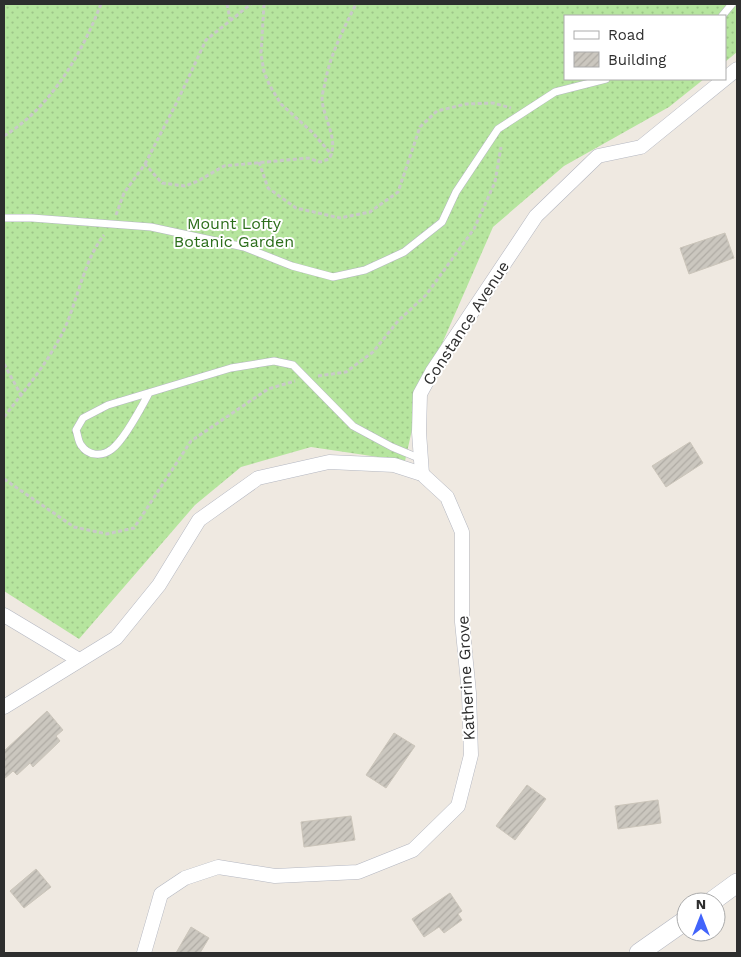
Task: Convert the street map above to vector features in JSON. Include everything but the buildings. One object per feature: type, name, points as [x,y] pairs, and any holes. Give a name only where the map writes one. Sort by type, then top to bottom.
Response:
[{"type":"main road","points":[[724,892],[737,883]]},
{"type":"main road","points":[[639,953],[676,927]]},
{"type":"street","name":"Constance Avenue","points":[[726,79],[737,70]]},
{"type":"street","name":"Constance Avenue","points":[[422,474],[419,432],[420,394],[432,372],[536,216],[598,156],[641,147],[725,80]]},
{"type":"street","points":[[4,708],[116,638],[160,585],[199,520],[258,478],[329,462],[394,465],[422,474]]},
{"type":"street","name":"Katherine Grove","points":[[144,953],[161,894],[185,878],[218,867],[275,876],[358,872],[413,850],[458,806],[471,755],[469,693],[462,622],[462,532],[447,497],[422,474]]},
{"type":"street","points":[[4,615],[79,660]]},
{"type":"lane","points":[[723,15],[732,4]]},
{"type":"lane","points":[[4,218],[32,218],[151,228],[244,247],[292,266],[333,276],[365,270],[404,252],[442,222],[456,192],[498,129],[556,92],[602,80]]},
{"type":"lane","points":[[149,393],[130,426],[112,449],[101,455],[90,454],[81,445],[76,430],[83,418],[108,405],[231,368],[274,361],[293,365],[353,426],[392,447],[421,459]]},
{"type":"path","points":[[4,136],[19,127],[56,89],[90,31],[100,4]]},
{"type":"path","points":[[227,4],[230,20]]},
{"type":"path","points":[[4,417],[50,357],[67,323],[83,277],[100,241],[113,224],[124,193],[145,164],[206,40],[251,4]]},
{"type":"path","points":[[264,4],[261,54],[264,72],[280,104],[313,133],[332,155]]},
{"type":"path","points":[[145,164],[162,183],[185,186],[224,166],[308,158],[320,162],[329,159],[332,155],[333,147],[322,99],[328,66],[356,4]]},
{"type":"path","points":[[259,162],[268,188],[296,208],[340,218],[370,212],[398,192],[420,127],[437,111],[466,104],[494,103],[524,111]]},
{"type":"path","points":[[4,479],[74,527],[107,534],[134,528],[191,442],[268,389],[306,378],[346,372],[373,352],[398,321],[426,295],[474,229],[488,199],[495,182],[500,155],[502,139],[498,129]]},
{"type":"path","points":[[4,364],[21,395]]},
{"type":"green space","name":"Mount Lofty Botanic Garden","points":[[4,4],[737,4],[737,52],[726,61],[726,15],[564,15],[564,80],[703,80],[669,107],[564,166],[493,227],[420,394],[405,461],[311,447],[241,467],[195,505],[79,639],[4,591]]}]
